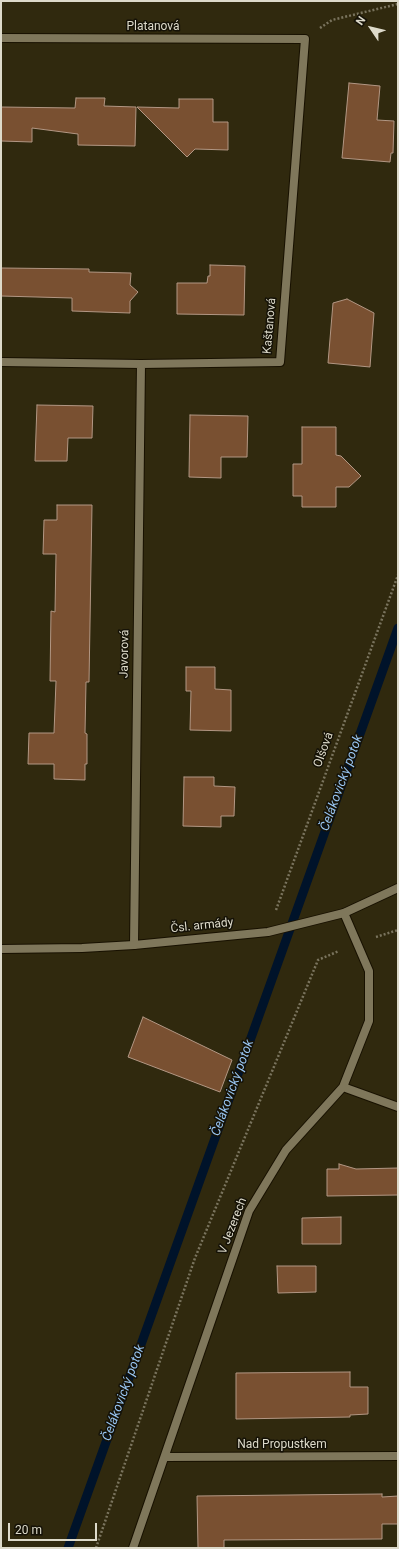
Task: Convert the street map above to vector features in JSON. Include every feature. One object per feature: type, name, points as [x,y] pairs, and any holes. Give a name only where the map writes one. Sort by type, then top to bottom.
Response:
[{"type":"street","name":"Platanová","points":[[1,38],[305,39]]},
{"type":"street","name":"Kaštanová","points":[[1,362],[140,364],[280,362],[305,39]]},
{"type":"street","name":"Javorová","points":[[134,945],[140,364]]},
{"type":"street","name":"Čsl. armády","points":[[1,949],[82,948],[134,945],[271,931],[344,913],[398,888]]},
{"type":"street","name":"V Jezerech","points":[[133,1548],[249,1211],[286,1150],[343,1087],[369,1021],[369,971],[344,913]]},
{"type":"street","points":[[343,1087],[398,1107]]},
{"type":"street","name":"Nad Propustkem","points":[[165,1457],[398,1456]]},
{"type":"path","points":[[305,39],[332,20],[398,4]]},
{"type":"path","name":"Olšová","points":[[271,931],[398,575]]},
{"type":"path","points":[[96,1548],[195,1258],[318,960],[357,943]]},
{"type":"building","points":[[349,83],[380,86],[377,120],[394,121],[393,153],[391,153],[390,162],[342,158]]},
{"type":"building","points":[[76,98],[105,98],[104,106],[136,107],[135,146],[78,145],[78,134],[32,128],[32,142],[1,141],[1,107],[75,108]]},
{"type":"building","points":[[179,99],[213,99],[213,122],[228,122],[228,150],[195,149],[187,157],[137,107],[179,108]]},
{"type":"building","points":[[210,265],[245,266],[244,315],[177,314],[177,283],[207,283],[208,276],[210,276]]},
{"type":"building","points":[[1,268],[89,269],[89,272],[131,273],[130,285],[138,292],[130,301],[130,313],[72,311],[72,298],[1,296]]},
{"type":"building","points":[[347,299],[374,313],[370,367],[328,363],[333,303]]},
{"type":"building","points":[[37,405],[93,406],[92,438],[68,438],[67,461],[35,461]]},
{"type":"building","points":[[190,415],[248,416],[247,457],[221,457],[221,478],[189,477]]},
{"type":"building","points":[[302,427],[336,427],[336,455],[341,456],[361,476],[349,487],[336,487],[336,507],[302,507],[302,496],[293,496],[293,464],[302,464]]},
{"type":"building","points":[[57,505],[92,505],[89,682],[86,682],[85,733],[87,734],[87,764],[85,764],[85,780],[54,779],[54,764],[28,764],[29,733],[54,733],[56,681],[50,681],[51,611],[55,612],[56,554],[43,554],[44,520],[57,520]]},
{"type":"building","points":[[186,667],[215,667],[215,689],[231,690],[231,731],[190,730],[191,691],[186,691]]},
{"type":"building","points":[[184,777],[214,777],[214,786],[235,787],[234,816],[221,816],[221,827],[183,826]]},
{"type":"building","points":[[143,1017],[232,1060],[220,1092],[128,1057]]},
{"type":"building","points":[[339,1164],[356,1169],[398,1168],[398,1195],[327,1196],[327,1169],[339,1169]]},
{"type":"building","points":[[341,1217],[341,1244],[302,1244],[302,1218]]},
{"type":"building","points":[[277,1266],[316,1266],[316,1292],[278,1293]]},
{"type":"building","points":[[350,1372],[350,1387],[368,1387],[368,1414],[350,1415],[350,1417],[236,1419],[236,1373]]},
{"type":"building","points":[[382,1494],[382,1497],[398,1496],[398,1524],[382,1524],[382,1539],[224,1540],[224,1548],[198,1548],[197,1496]]},
{"type":"waterway","name":"Čelákovický potok","points":[[68,1548],[398,628]]}]
